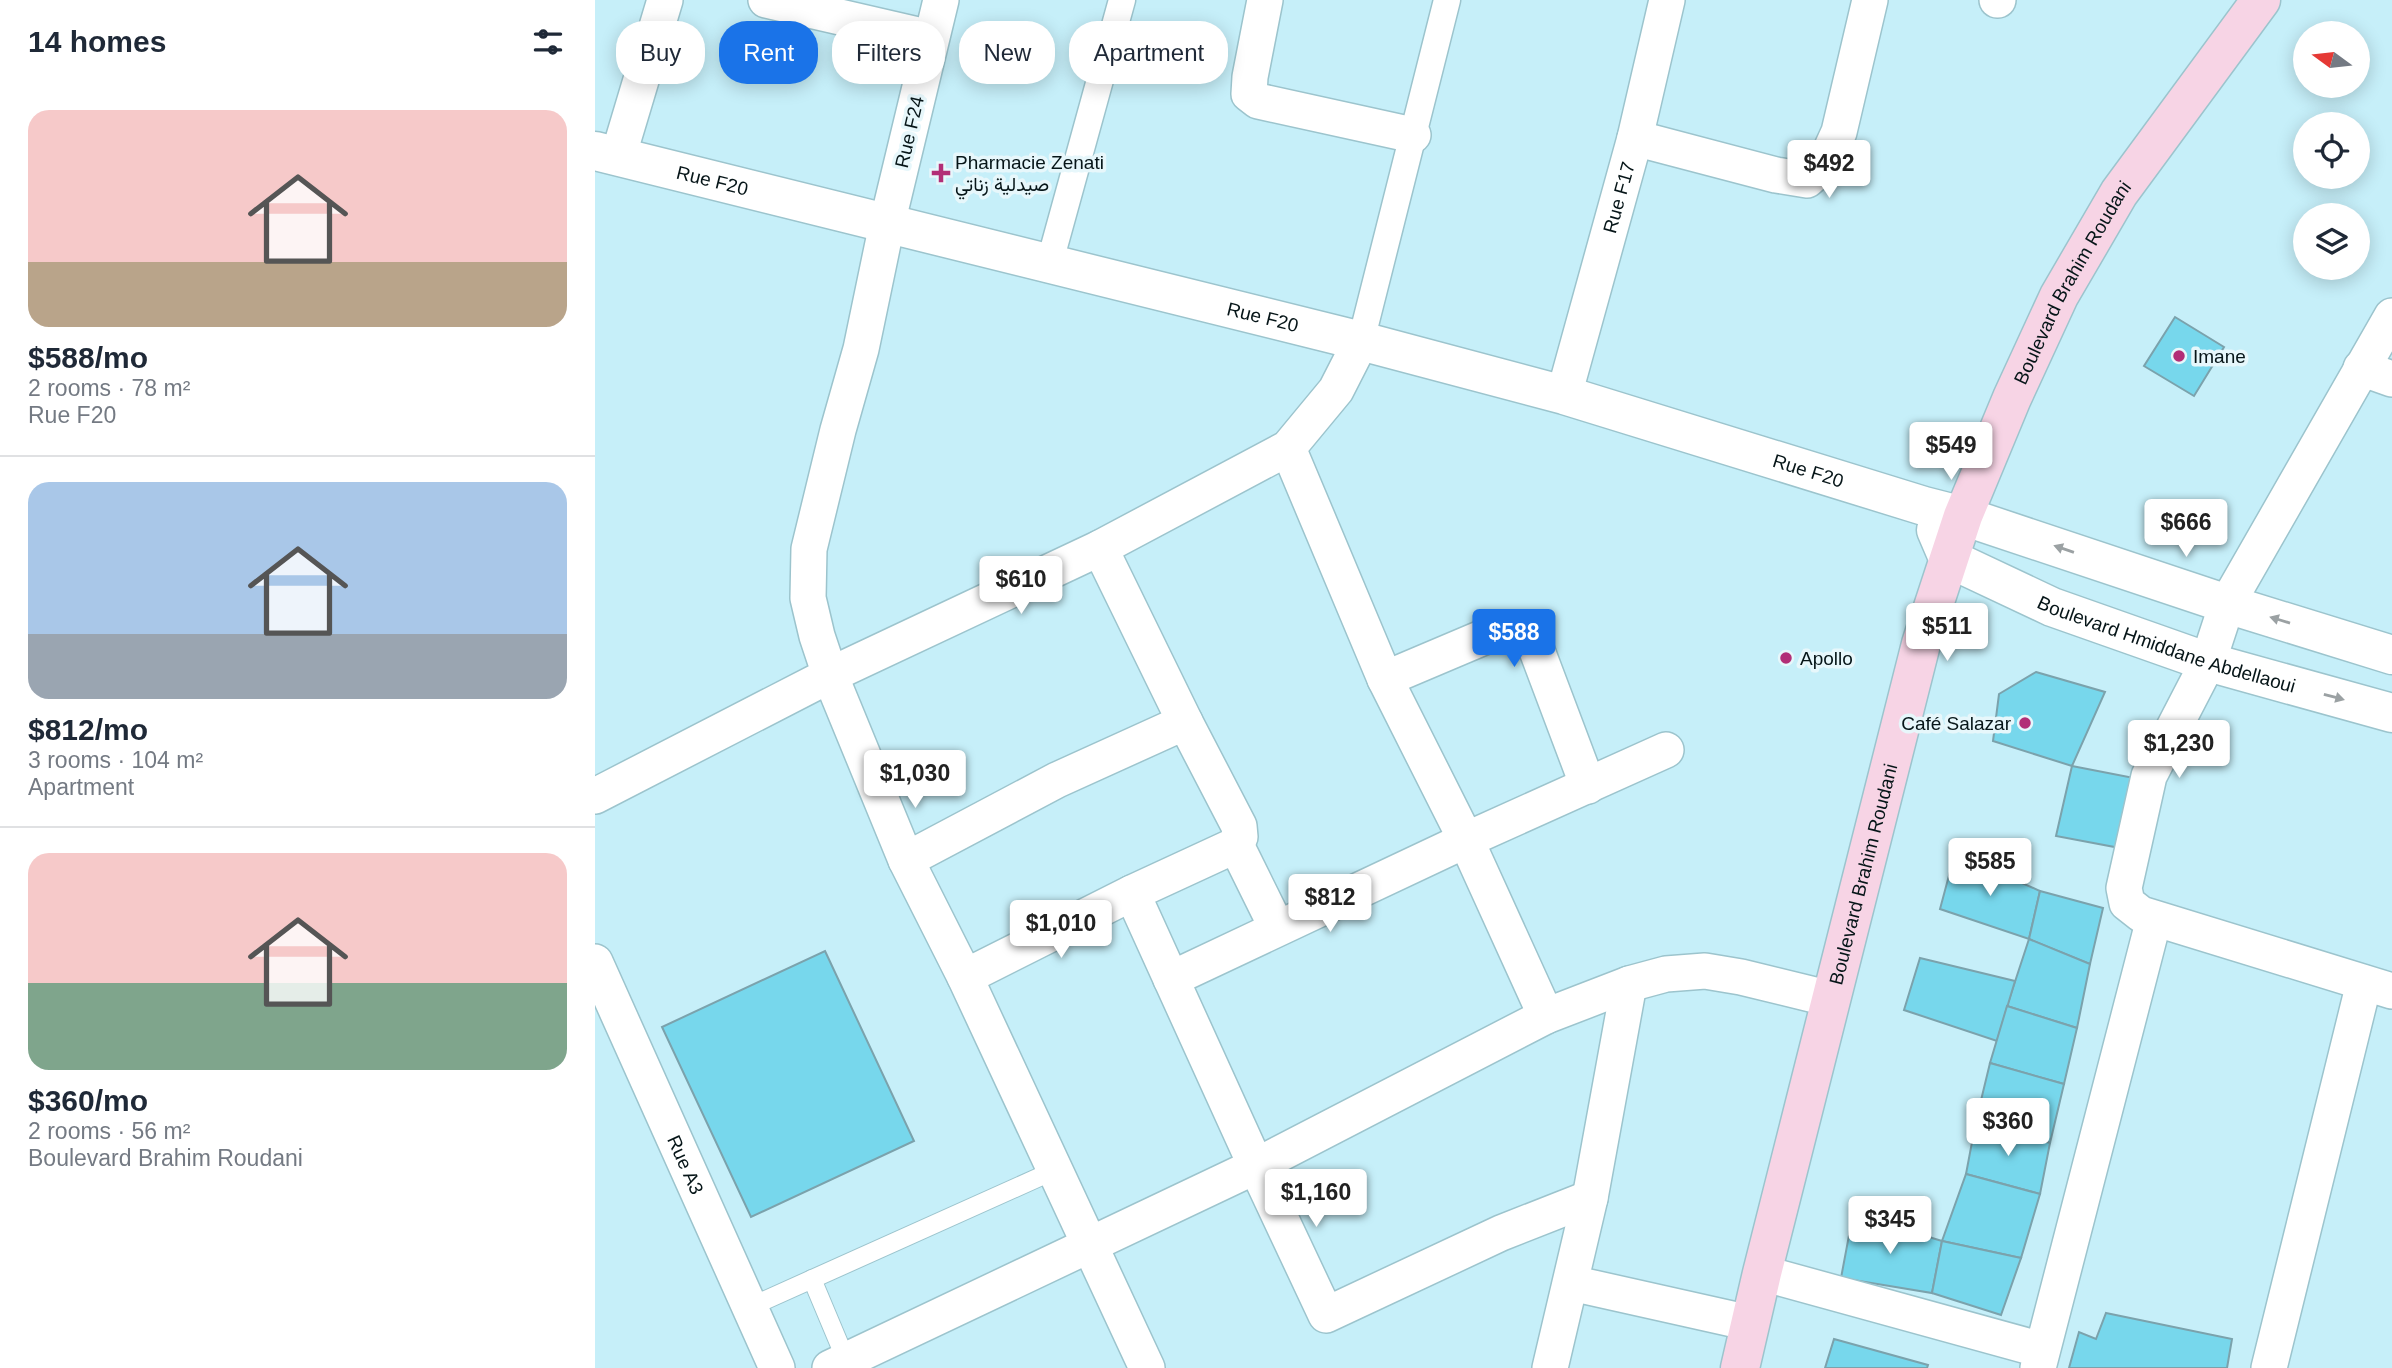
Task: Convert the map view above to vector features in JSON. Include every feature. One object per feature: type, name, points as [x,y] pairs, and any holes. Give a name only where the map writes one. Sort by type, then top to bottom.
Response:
[{"type":"main road","name":"Boulevard Brahim Roudani","points":[[1740,1368],[1921,644],[1963,516],[2012,398],[2065,284],[2119,192],[2261,0]]},
{"type":"street","points":[[607,154],[666,0]]},
{"type":"street","points":[[766,0],[857,21]]},
{"type":"street","name":"Rue F24","points":[[935,21],[941,0]]},
{"type":"street","points":[[1049,265],[1122,0]]},
{"type":"street","points":[[1265,0],[1249,94],[1258,101],[1413,135]]},
{"type":"street","points":[[595,796],[830,675],[1100,548],[1287,448],[1336,390],[1361,341],[1447,0]]},
{"type":"street","name":"Rue F17","points":[[1564,395],[1635,138],[1667,0]]},
{"type":"street","points":[[1635,138],[1776,175],[1807,180],[1824,165],[1839,132],[1870,0]]},
{"type":"street","name":"Rue F24","points":[[920,84],[861,349],[838,430],[810,550],[808,598],[830,675],[906,860],[965,977],[1147,1368]]},
{"type":"street","name":"Rue F20","points":[[607,154],[1361,341],[1564,395],[1963,516]]},
{"type":"street","points":[[2269,1368],[2378,987],[2141,914],[2127,903],[2124,888],[2149,776],[2207,663],[2227,604],[2377,373],[2392,316]]},
{"type":"street","points":[[1287,448],[1385,679],[1466,840],[1546,1016]]},
{"type":"street","points":[[1924,506],[1948,558]]},
{"type":"street","points":[[1963,516],[2227,604],[2392,655]]},
{"type":"street","points":[[965,977],[1132,893],[1236,845],[1240,837],[1239,826],[1100,548]]},
{"type":"street","name":"Boulevard Hmiddane Abdellaoui","points":[[1948,558],[2052,607],[2207,663],[2392,713]]},
{"type":"street","points":[[1385,679],[1496,632],[1515,629],[1527,634],[1536,648],[1588,786]]},
{"type":"street","points":[[906,860],[1057,780],[1185,722]]},
{"type":"street","points":[[1171,979],[1466,840],[1666,750]]},
{"type":"street","points":[[1236,845],[1277,928]]},
{"type":"street","points":[[1132,893],[1326,1315],[1501,1233],[1590,1198]]},
{"type":"street","points":[[1762,1273],[2040,1359],[2154,919]]},
{"type":"street","name":"Rue A3","points":[[595,962],[777,1368]]},
{"type":"street","points":[[838,1364],[1256,1166],[1546,1016],[1629,984],[1666,974],[1705,971],[1831,999]]},
{"type":"street","points":[[1543,1364],[1571,1283],[1590,1198],[1629,984]]},
{"type":"street","points":[[1571,1283],[1750,1323]]},
{"type":"lane","points":[[750,1307],[1055,1170]]},
{"type":"lane","points":[[812,1279],[838,1364]]},
{"type":"building","points":[[2175,317],[2224,347],[2194,396],[2144,366]]},
{"type":"building","points":[[2036,672],[2105,692],[2072,766],[1993,741],[1999,694]]},
{"type":"building","points":[[2072,766],[2139,779],[2120,848],[2056,836]]},
{"type":"building","points":[[1955,853],[2040,891],[2029,939],[1940,909]]},
{"type":"building","points":[[2040,891],[2103,908],[2090,964],[2029,939]]},
{"type":"building","points":[[2029,939],[2090,964],[2077,1028],[2007,1006]]},
{"type":"building","points":[[825,951],[914,1141],[751,1217],[662,1027]]},
{"type":"building","points":[[1920,958],[2015,981],[1997,1041],[1904,1010]]},
{"type":"building","points":[[2007,1006],[2077,1028],[2064,1084],[1990,1063]]},
{"type":"building","points":[[1990,1063],[2064,1084],[2050,1143],[1976,1121]]},
{"type":"building","points":[[1976,1121],[2050,1143],[2040,1194],[1966,1174]]},
{"type":"building","points":[[1966,1174],[2040,1194],[2021,1258],[1942,1241]]},
{"type":"building","points":[[1853,1214],[1942,1241],[1932,1293],[1841,1278]]},
{"type":"building","points":[[1942,1241],[2021,1258],[2001,1315],[1932,1293]]},
{"type":"building","points":[[2106,1313],[2232,1339],[2227,1368],[2069,1368],[2079,1332],[2096,1339]]},
{"type":"building","points":[[1834,1339],[1928,1365],[1927,1368],[1825,1368]]},
{"type":"place","name":"Pharmacie Zenati صيدلية زناتي","points":[[941,173]]},
{"type":"place","name":"Imane","points":[[2179,356]]},
{"type":"place","name":"Apollo","points":[[1786,658]]},
{"type":"place","name":"Café Salazar","points":[[2025,723]]}]
